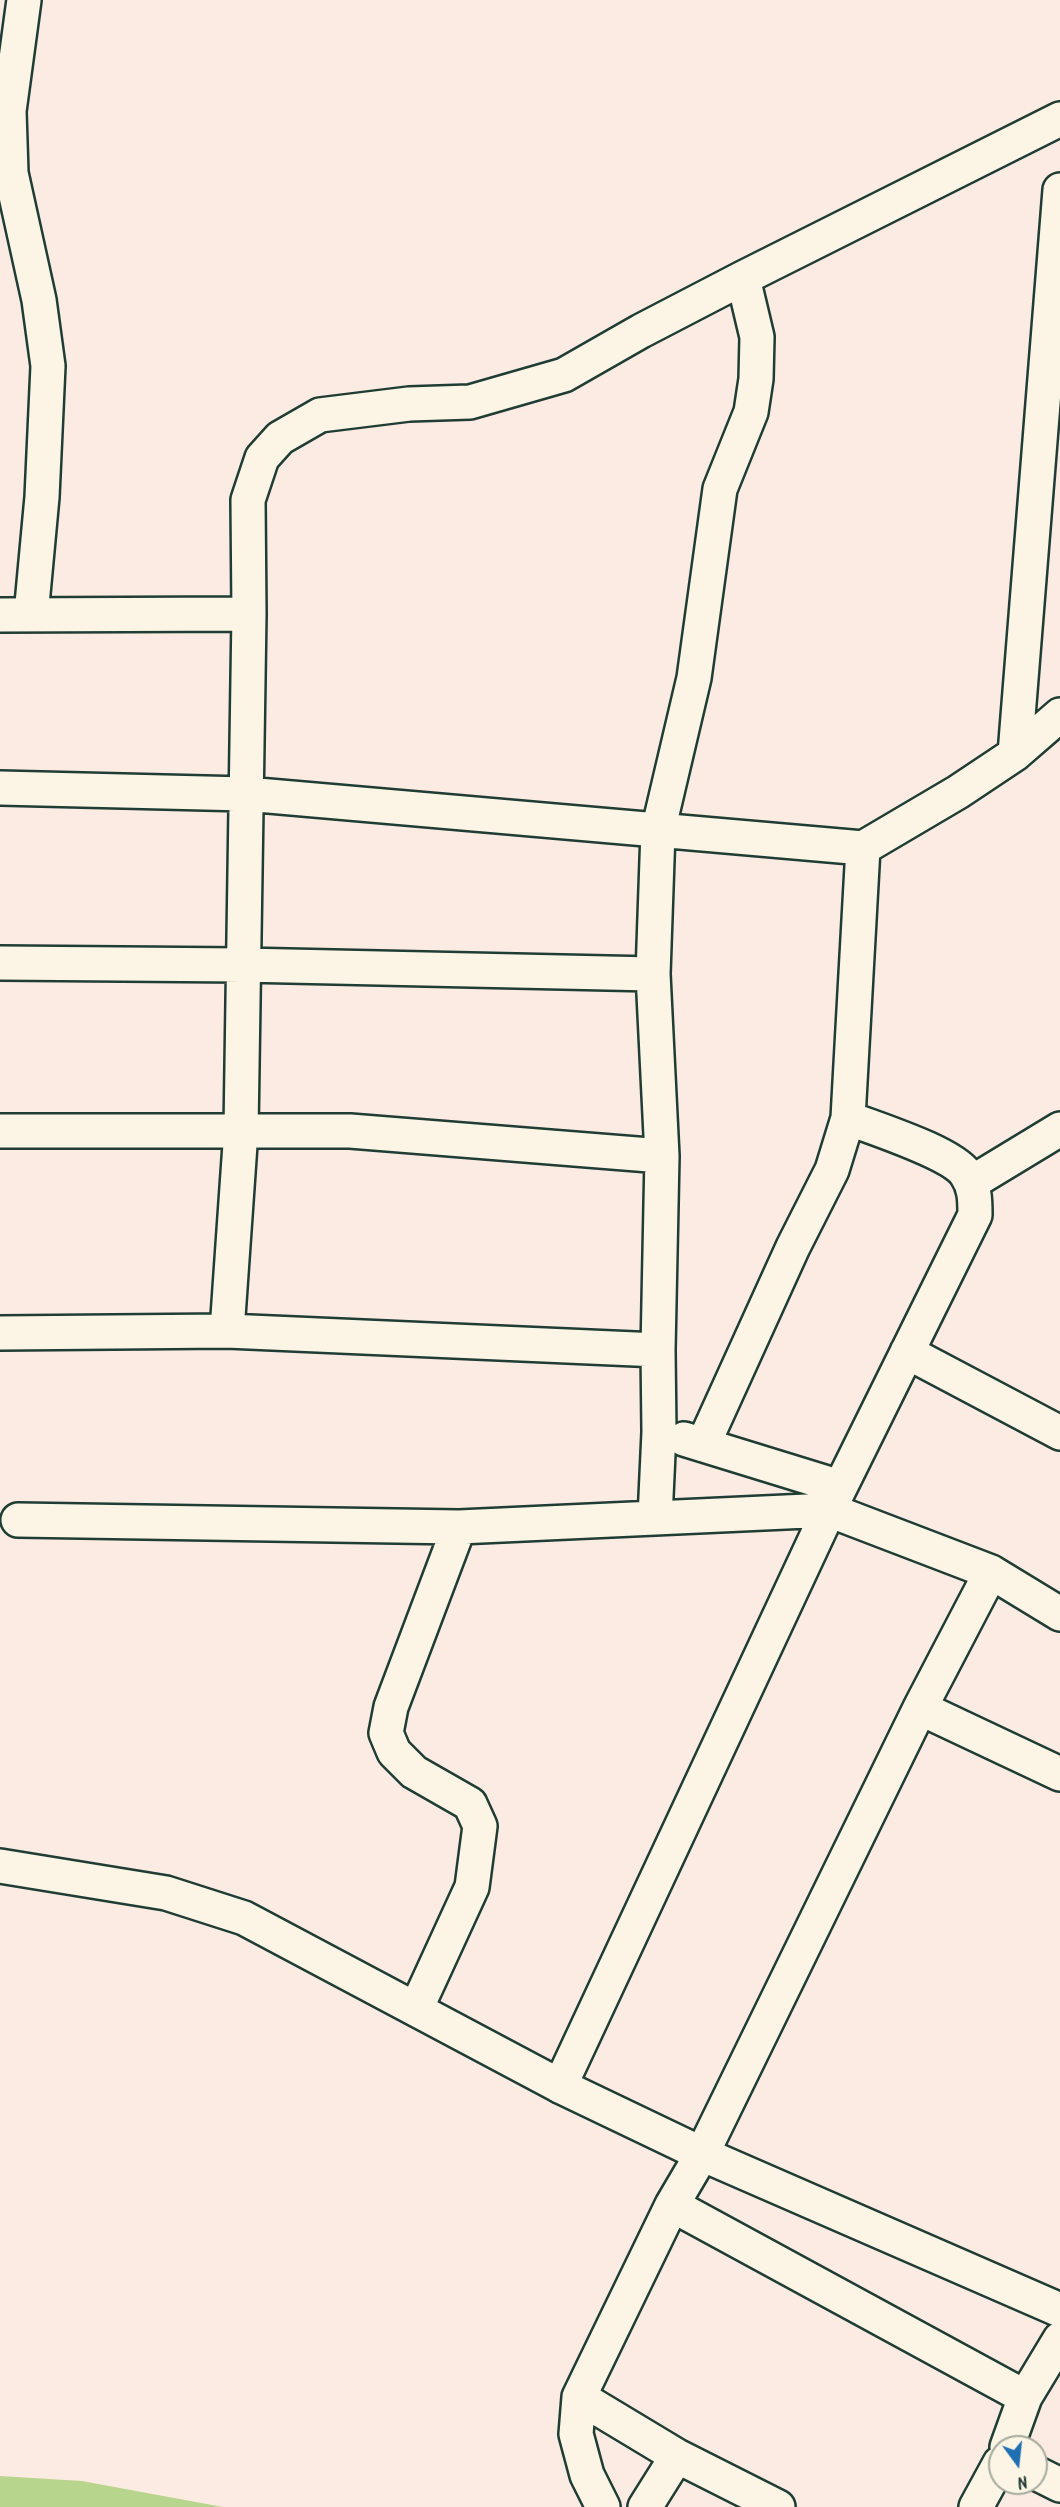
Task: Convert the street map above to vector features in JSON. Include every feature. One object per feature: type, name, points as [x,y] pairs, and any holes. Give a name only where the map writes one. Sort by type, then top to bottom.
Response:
[{"type":"street","points":[[24,0],[9,111],[11,173],[39,300],[48,366],[42,497],[16,615],[249,614]]},
{"type":"street","points":[[227,1331],[241,1130],[249,614],[248,500],[262,458],[280,438],[320,415],[409,404],[470,402],[564,375],[641,331],[743,278],[1060,119]]},
{"type":"street","points":[[1015,754],[1060,190]]},
{"type":"street","points":[[655,1518],[659,1432],[658,1350],[662,1156],[653,974],[658,831],[694,678],[720,489],[751,412],[756,379],[757,337],[743,278]]},
{"type":"street","points":[[0,788],[246,794],[863,848],[958,792],[1015,754],[1060,715]]},
{"type":"street","points":[[703,1445],[793,1247],[832,1170],[848,1118],[863,848]]},
{"type":"street","points":[[0,963],[243,965],[653,974]]},
{"type":"street","points":[[560,2085],[835,1499],[975,1215],[975,1195],[971,1183],[965,1172],[945,1156],[848,1118]]},
{"type":"street","points":[[971,1183],[1060,1129]]},
{"type":"street","points":[[0,1131],[350,1131],[662,1156]]},
{"type":"street","points":[[0,1334],[227,1331],[658,1350]]},
{"type":"street","points":[[907,1352],[1060,1433]]},
{"type":"street","points":[[659,1432],[703,1445],[835,1499],[991,1572],[1060,1614]]},
{"type":"street","points":[[18,1520],[459,1527],[655,1518],[835,1499]]},
{"type":"street","points":[[416,2009],[472,1887],[480,1826],[470,1804],[414,1772],[394,1752],[386,1733],[391,1707],[459,1527]]},
{"type":"street","points":[[603,2507],[587,2475],[576,2434],[579,2397],[672,2205],[702,2154],[920,1708],[991,1572]]},
{"type":"street","points":[[920,1708],[1060,1774]]},
{"type":"street","points":[[0,1866],[166,1893],[244,1918],[560,2085],[702,2154],[1060,2310]]},
{"type":"street","points":[[672,2205],[1025,2397]]},
{"type":"street","points":[[1011,2435],[1025,2397],[1060,2339]]},
{"type":"street","points":[[579,2397],[676,2456],[778,2507]]},
{"type":"street","points":[[645,2507],[676,2456]]},
{"type":"street","points":[[976,2507],[988,2485]]},
{"type":"green space","points":[[0,2476],[82,2481],[223,2507],[0,2507]]}]
